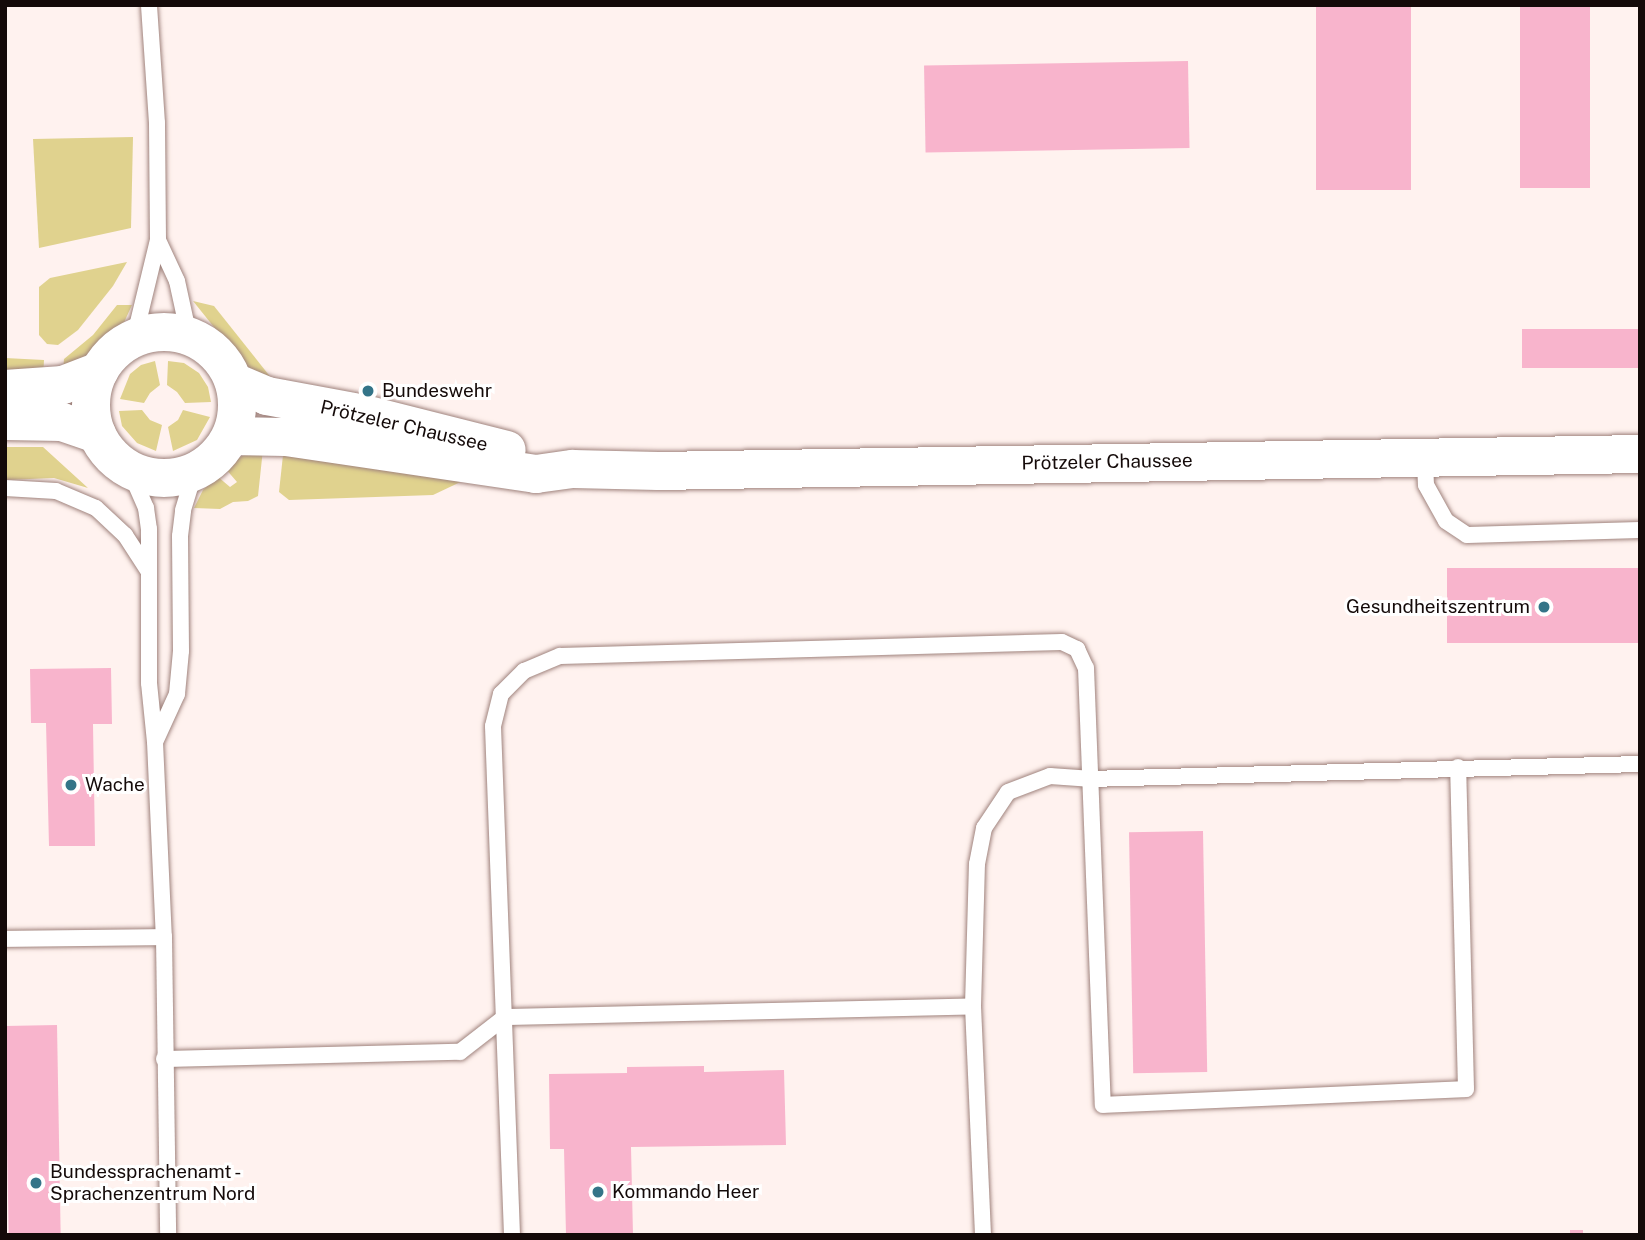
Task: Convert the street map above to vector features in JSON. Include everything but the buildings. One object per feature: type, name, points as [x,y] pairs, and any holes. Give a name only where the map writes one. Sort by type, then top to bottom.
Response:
[{"type":"main road","points":[[156,332],[189,336],[217,354],[234,382],[237,415],[231,436],[219,454],[194,474],[161,479],[129,469],[111,456],[97,434],[90,405],[99,370],[110,356],[134,339],[156,332]]},
{"type":"main road","points":[[5,389],[63,385],[99,370]]},
{"type":"main road","name":"Prötzeler Chaussee","points":[[234,382],[267,396],[451,434],[573,469]]},
{"type":"main road","points":[[5,421],[62,422],[97,434]]},
{"type":"main road","name":"Prötzeler Chaussee","points":[[231,436],[286,437],[536,474],[573,469],[658,471],[1640,454]]},
{"type":"lane","points":[[134,339],[158,240],[157,122],[149,5]]},
{"type":"lane","points":[[158,240],[177,281],[189,336]]},
{"type":"lane","points":[[1425,456],[1426,485],[1446,521],[1467,535],[1640,530]]},
{"type":"lane","points":[[129,469],[146,508],[149,683],[155,742],[163,937],[168,1235]]},
{"type":"lane","points":[[155,742],[177,695],[181,650],[180,536],[183,510],[194,474]]},
{"type":"lane","points":[[5,488],[56,491],[96,508],[125,535],[149,572]]},
{"type":"lane","points":[[512,1235],[493,726],[501,694],[524,671],[560,656],[1062,642],[1077,649],[1086,668],[1103,1105],[1466,1088],[1458,767]]},
{"type":"lane","points":[[983,1235],[973,1006],[977,864],[984,828],[1008,792],[1049,776],[1089,779],[1640,764]]},
{"type":"lane","points":[[5,939],[163,937]]},
{"type":"lane","points":[[164,1059],[460,1052],[505,1017],[973,1006]]},
{"type":"shaded area","points":[[133,137],[131,228],[39,248],[33,139]]},
{"type":"shaded area","points":[[127,262],[113,286],[78,330],[58,345],[47,344],[39,335],[39,287],[50,278]]},
{"type":"shaded area","points":[[193,301],[214,306],[272,379],[250,372]]},
{"type":"shaded area","points":[[117,305],[132,305],[121,329],[94,350],[93,358],[63,372],[64,359],[93,335]]},
{"type":"shaded area","points":[[5,358],[44,360],[43,377],[5,375]]},
{"type":"shaded area","points":[[155,361],[160,385],[150,393],[144,403],[120,399],[130,374],[141,365]]},
{"type":"shaded area","points":[[168,361],[184,363],[199,373],[208,387],[211,402],[185,403],[177,392],[167,385]]},
{"type":"shaded area","points":[[142,410],[150,420],[162,425],[156,451],[137,443],[122,426],[119,411]]},
{"type":"shaded area","points":[[183,410],[210,417],[197,440],[173,451],[168,427],[178,420]]},
{"type":"shaded area","points":[[284,446],[471,477],[433,495],[289,500],[279,492]]},
{"type":"shaded area","points":[[5,447],[43,447],[88,488],[54,478],[5,480]]},
{"type":"shaded area","points":[[263,449],[258,496],[248,501],[233,502],[220,509],[194,508],[203,490],[217,476],[230,487],[237,482],[225,468],[242,456]]},
{"type":"place","name":"Bundeswehr","points":[[368,391]]},
{"type":"place","name":"Gesundheitszentrum","points":[[1544,607]]},
{"type":"place","name":"Wache","points":[[71,785]]},
{"type":"place","name":"Bundessprachenamt - Sprachenzentrum Nord","points":[[36,1183]]},
{"type":"place","name":"Kommando Heer","points":[[598,1192]]}]
